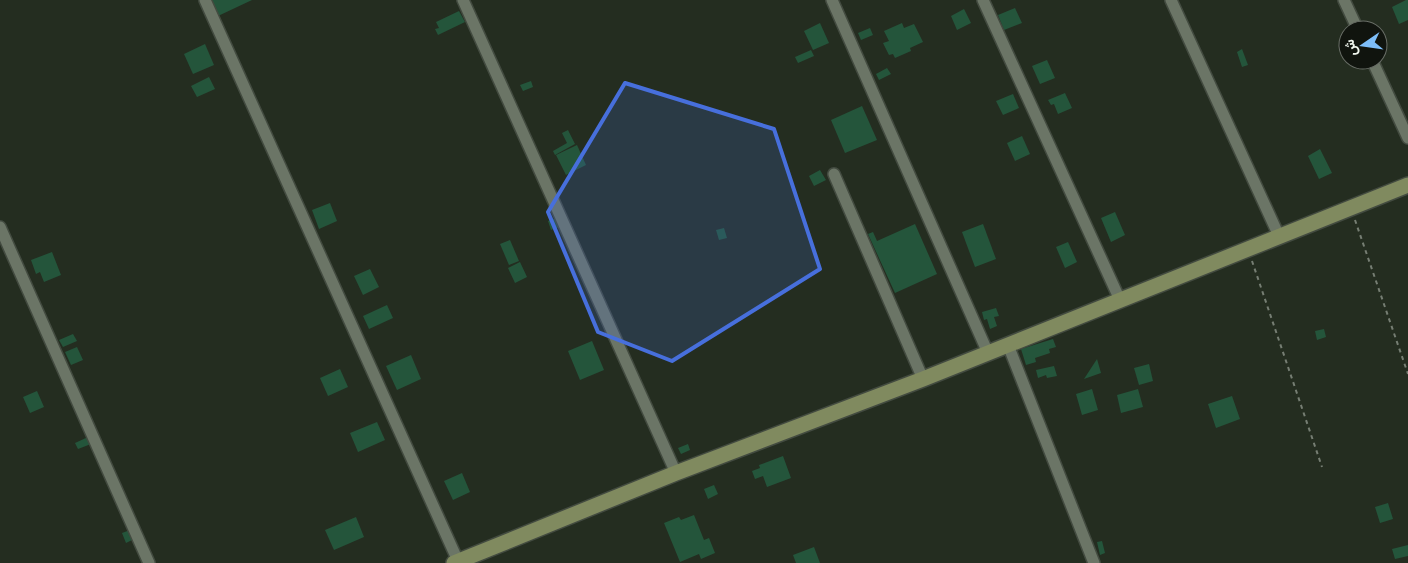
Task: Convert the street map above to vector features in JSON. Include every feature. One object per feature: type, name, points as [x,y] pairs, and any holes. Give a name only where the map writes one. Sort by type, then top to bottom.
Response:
[{"type":"street","points":[[204,0],[456,562],[676,473],[923,379],[1408,185]]},
{"type":"street","points":[[463,0],[676,473]]},
{"type":"street","points":[[832,0],[988,353]]},
{"type":"street","points":[[984,0],[1120,300]]},
{"type":"street","points":[[1171,0],[1279,236]]},
{"type":"street","points":[[1344,0],[1353,20]]},
{"type":"street","points":[[1377,70],[1408,138]]},
{"type":"street","points":[[834,174],[923,379]]},
{"type":"street","points":[[0,227],[149,563]]},
{"type":"street","points":[[1008,345],[1094,563]]},
{"type":"path","points":[[1351,207],[1408,374]]},
{"type":"path","points":[[1248,248],[1322,467]]},
{"type":"highlighted area","points":[[625,83],[774,129],[820,269],[672,361],[598,332],[548,212]]},
{"type":"building","points":[[211,0],[252,0],[218,16]]},
{"type":"building","points":[[1408,0],[1408,20],[1399,24],[1392,7]]},
{"type":"building","points":[[1015,8],[1022,23],[1004,30],[998,15]]},
{"type":"building","points":[[964,9],[971,23],[957,30],[951,16]]},
{"type":"building","points":[[459,11],[465,22],[438,35],[435,29],[439,28],[436,22]]},
{"type":"building","points":[[820,23],[829,43],[813,50],[804,31]]},
{"type":"building","points":[[902,23],[904,28],[914,24],[923,42],[910,48],[911,51],[895,58],[893,54],[889,55],[883,43],[889,41],[884,31]]},
{"type":"building","points":[[870,28],[873,35],[861,40],[858,33]]},
{"type":"building","points":[[205,44],[214,65],[193,74],[184,54]]},
{"type":"building","points":[[1242,49],[1248,65],[1242,67],[1237,52]]},
{"type":"building","points":[[811,50],[814,56],[798,63],[795,57]]},
{"type":"building","points":[[1047,60],[1055,78],[1040,84],[1032,66]]},
{"type":"building","points":[[887,68],[891,74],[879,80],[876,74]]},
{"type":"building","points":[[209,77],[215,89],[197,97],[191,86]]},
{"type":"building","points":[[531,81],[533,87],[523,91],[520,85]]},
{"type":"building","points":[[1065,93],[1072,108],[1058,114],[1054,104],[1051,105],[1048,100]]},
{"type":"building","points":[[1013,94],[1019,108],[1003,115],[996,101]]},
{"type":"building","points":[[862,106],[877,140],[845,153],[831,120]]},
{"type":"building","points":[[568,130],[575,144],[555,155],[553,151],[567,143],[562,133]]},
{"type":"building","points":[[1022,136],[1030,154],[1015,161],[1007,143]]},
{"type":"building","points":[[577,145],[586,165],[566,175],[556,155]]},
{"type":"building","points":[[1320,149],[1332,173],[1319,179],[1308,156]]},
{"type":"building","points":[[820,170],[826,180],[814,186],[809,176]]},
{"type":"building","points":[[330,203],[337,221],[319,229],[312,210]]},
{"type":"building","points":[[1115,212],[1125,235],[1111,242],[1101,218]]},
{"type":"building","points":[[556,218],[559,227],[551,230],[548,221]]},
{"type":"building","points":[[915,224],[937,274],[895,293],[868,234],[873,232],[877,241]]},
{"type":"building","points":[[983,224],[996,259],[975,267],[962,232]]},
{"type":"building","points":[[724,228],[727,238],[719,240],[716,230]]},
{"type":"building","points":[[510,240],[519,261],[509,265],[500,244]]},
{"type":"building","points":[[1068,242],[1077,262],[1065,268],[1056,247]]},
{"type":"building","points":[[52,252],[61,275],[44,282],[40,272],[36,274],[31,260]]},
{"type":"building","points":[[520,262],[527,277],[515,283],[508,268]]},
{"type":"building","points":[[370,269],[379,287],[363,295],[354,276]]},
{"type":"building","points":[[387,305],[393,318],[369,329],[363,316]]},
{"type":"building","points":[[996,308],[999,316],[994,317],[997,326],[990,329],[987,319],[984,320],[982,312]]},
{"type":"building","points":[[1324,329],[1326,337],[1317,340],[1315,331]]},
{"type":"building","points":[[73,334],[77,341],[63,347],[59,340]]},
{"type":"building","points":[[1053,339],[1056,347],[1049,349],[1050,353],[1035,358],[1036,362],[1026,365],[1021,349]]},
{"type":"building","points":[[592,341],[604,370],[580,380],[568,351]]},
{"type":"building","points":[[77,347],[83,360],[71,365],[65,352]]},
{"type":"building","points":[[411,355],[421,379],[397,390],[386,366]]},
{"type":"building","points":[[1097,359],[1101,373],[1084,379]]},
{"type":"building","points":[[1149,364],[1153,381],[1139,385],[1134,368]]},
{"type":"building","points":[[1054,366],[1057,376],[1047,378],[1046,375],[1038,378],[1036,370]]},
{"type":"building","points":[[340,369],[348,387],[328,396],[320,378]]},
{"type":"building","points":[[1092,389],[1098,410],[1082,415],[1076,394]]},
{"type":"building","points":[[1138,389],[1143,407],[1121,413],[1117,395]]},
{"type":"building","points":[[37,391],[44,407],[30,413],[23,397]]},
{"type":"building","points":[[1232,396],[1240,419],[1216,428],[1208,404]]},
{"type":"building","points":[[377,422],[385,440],[358,452],[350,433]]},
{"type":"building","points":[[88,437],[91,444],[78,449],[75,443]]},
{"type":"building","points":[[688,444],[690,450],[681,454],[678,448]]},
{"type":"building","points":[[783,456],[791,478],[767,487],[763,476],[755,479],[752,471],[760,468],[759,465]]},
{"type":"building","points":[[462,473],[470,492],[453,500],[444,481]]},
{"type":"building","points":[[714,485],[718,494],[708,499],[704,489]]},
{"type":"building","points":[[1388,503],[1393,519],[1380,523],[1375,507]]},
{"type":"building","points":[[694,515],[704,540],[709,538],[715,553],[701,559],[699,554],[680,562],[664,523],[679,517],[681,520]]},
{"type":"building","points":[[356,517],[364,537],[334,550],[325,530]]},
{"type":"building","points":[[130,530],[134,539],[126,543],[122,533]]},
{"type":"building","points":[[1102,541],[1105,553],[1100,555],[1097,542]]},
{"type":"building","points":[[1408,545],[1408,556],[1395,559],[1392,549]]},
{"type":"building","points":[[814,547],[820,563],[796,563],[793,555]]}]
